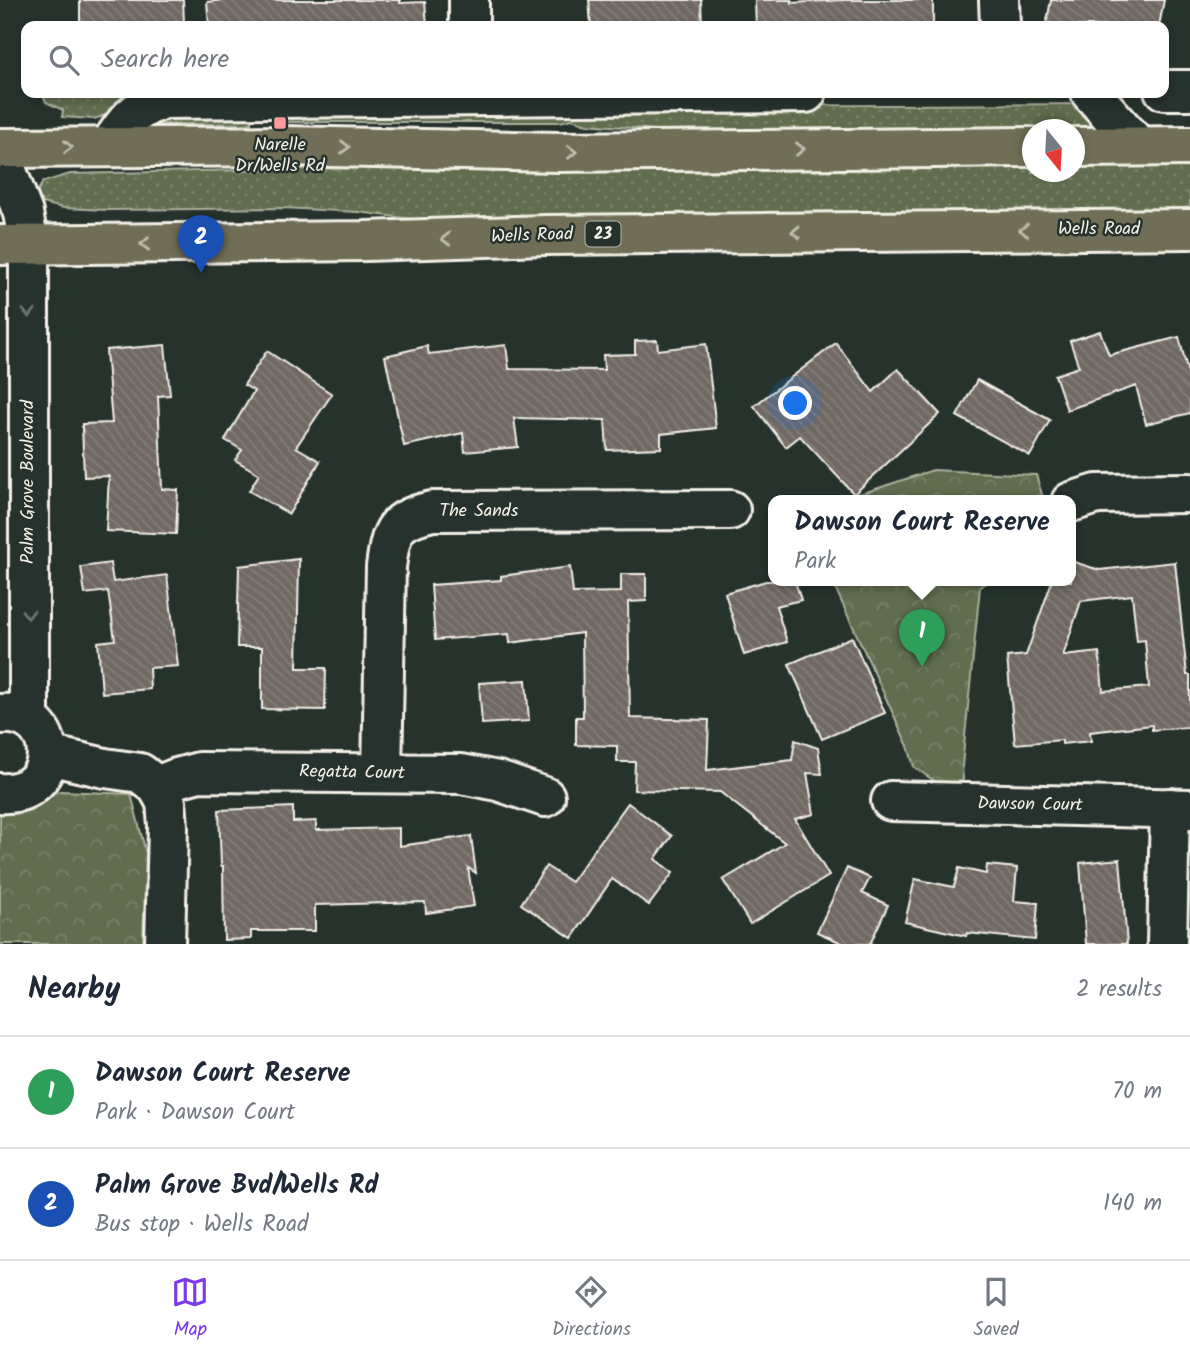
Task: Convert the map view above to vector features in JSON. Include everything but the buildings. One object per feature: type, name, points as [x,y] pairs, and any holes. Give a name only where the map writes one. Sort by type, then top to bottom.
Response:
[{"type":"main road","points":[[0,150],[285,146],[558,152],[1022,147]]},
{"type":"main road","points":[[1085,147],[1190,146]]},
{"type":"main road","name":"Wells Road","points":[[15,245],[365,241],[545,234],[1190,229]]},
{"type":"street","points":[[469,0],[469,21]]},
{"type":"street","points":[[999,0],[999,21]]},
{"type":"street","points":[[1169,90],[1190,90]]},
{"type":"street","points":[[109,147],[124,124],[147,105],[164,99],[240,98]]},
{"type":"street","points":[[1095,98],[1138,146]]},
{"type":"street","name":"Palm Grove Boulevard","points":[[0,150],[23,213],[15,245],[15,717]]},
{"type":"street","points":[[1084,498],[1190,493]]},
{"type":"street","name":"The Sands","points":[[382,773],[386,567],[389,543],[397,526],[412,516],[432,511],[730,510]]},
{"type":"street","points":[[0,793],[15,793],[27,789],[43,768],[46,741],[43,735],[39,729],[15,717]]},
{"type":"street","points":[[43,768],[105,768],[140,773],[157,786],[166,802],[168,826],[164,944]]},
{"type":"street","name":"Regatta Court","points":[[157,786],[199,772],[461,774],[498,781],[545,797]]},
{"type":"street","name":"Dawson Court","points":[[891,801],[1180,808],[1167,944]]},
{"type":"green space","points":[[44,98],[138,98],[112,113],[94,119],[62,117],[63,110],[46,102]]},
{"type":"green space","points":[[1084,104],[1097,110],[1097,131],[1085,131],[1085,119],[1022,119],[1022,130],[778,135],[669,131],[586,124],[572,119],[560,122],[284,122],[282,108]]},
{"type":"green space","points":[[252,110],[251,124],[150,124],[154,116]]},
{"type":"green space","points":[[1190,159],[1190,213],[428,221],[358,212],[283,208],[63,208],[42,203],[37,192],[43,182],[70,174],[1022,160],[1022,182],[1085,182],[1085,160]]},
{"type":"green space","points":[[933,470],[1036,475],[1042,495],[857,495]]},
{"type":"green space","points":[[834,586],[982,586],[962,766],[963,779],[958,787],[936,782],[914,767],[908,746]]},
{"type":"green space","points":[[61,791],[131,794],[146,853],[143,944],[0,944],[0,805]]},
{"type":"place","name":"Narelle Dr/Wells Rd","points":[[280,123]]},
{"type":"place","name":"Palm Grove Bvd/Wells Rd","points":[[201,273]]},
{"type":"place","name":"Dawson Court Reserve","points":[[922,667]]}]
